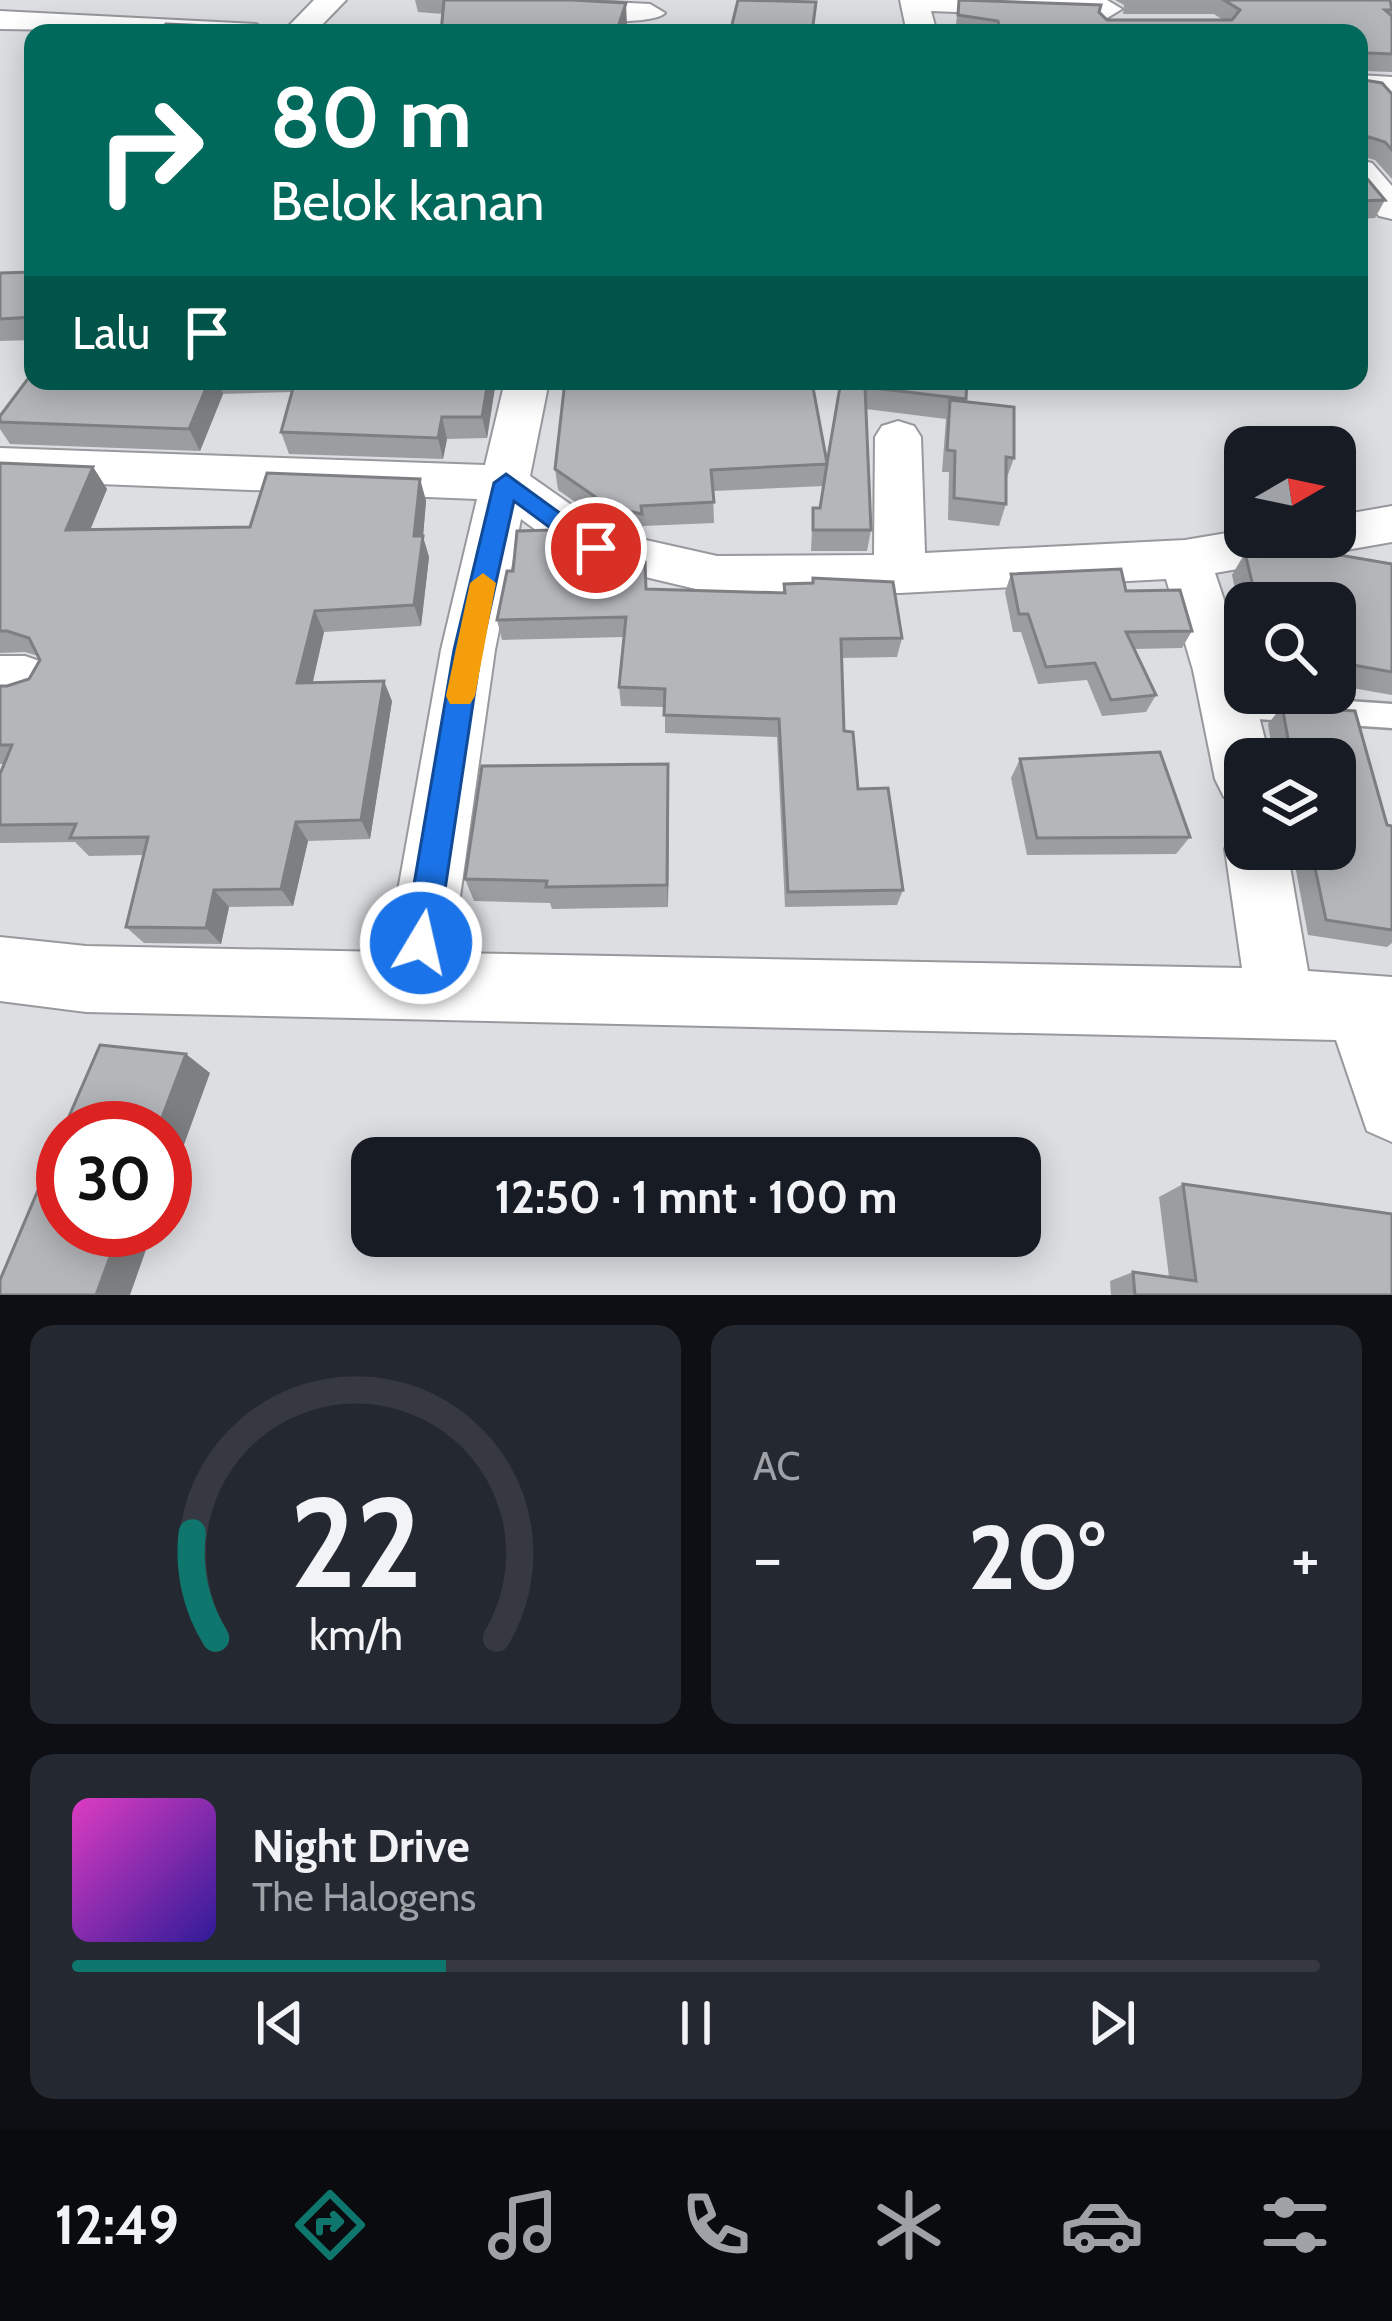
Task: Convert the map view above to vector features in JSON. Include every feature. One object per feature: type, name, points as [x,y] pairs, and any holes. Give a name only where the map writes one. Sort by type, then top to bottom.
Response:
[{"type":"street","points":[[195,24],[218,0]]},
{"type":"street","points":[[306,24],[331,0]]},
{"type":"street","points":[[913,1],[1114,19]]},
{"type":"street","points":[[532,7],[650,13]]},
{"type":"street","points":[[0,20],[68,24]]},
{"type":"street","points":[[1368,182],[1392,208]]},
{"type":"street","points":[[414,985],[468,650],[525,390]]},
{"type":"street","points":[[898,437],[900,574]]},
{"type":"street","points":[[0,464],[506,483],[596,548],[660,566],[717,575],[900,574],[1185,559],[1224,553]]},
{"type":"street","points":[[1356,530],[1392,524]]},
{"type":"street","points":[[1185,559],[1224,691]]},
{"type":"street","points":[[1259,870],[1280,1002]]},
{"type":"street","points":[[0,969],[86,979],[1280,1002],[1376,1009],[1392,1106]]},
{"type":"lane","points":[[1356,714],[1392,716]]},
{"type":"building","points":[[444,0],[626,3],[619,24],[442,24]]},
{"type":"building","points":[[738,0],[816,2],[813,24],[732,24]]},
{"type":"building","points":[[959,0],[1101,5],[1099,12],[1107,20],[1232,20],[1240,10],[1224,0],[1390,0],[1392,10],[1385,10],[1392,16],[1392,54],[1368,53],[1368,24],[999,24],[958,15]]},
{"type":"building","points":[[1368,81],[1382,83],[1392,94],[1392,150],[1369,137]]},
{"type":"building","points":[[1368,180],[1385,200],[1368,201]]},
{"type":"building","points":[[24,272],[24,318],[0,319],[0,273]]},
{"type":"building","points":[[24,384],[24,390],[205,390],[189,429],[0,422]]},
{"type":"building","points":[[293,390],[486,390],[482,417],[442,417],[438,438],[281,432]]},
{"type":"building","points":[[564,390],[813,390],[827,463],[839,390],[865,390],[871,530],[813,530],[813,508],[820,508],[827,464],[711,470],[714,502],[641,506],[642,514],[610,507],[555,469]]},
{"type":"building","points":[[890,390],[966,390],[966,399]]},
{"type":"building","points":[[950,400],[1014,407],[1014,458],[1006,457],[1006,504],[954,498],[955,451],[947,450]]},
{"type":"building","points":[[0,463],[93,467],[66,530],[250,527],[267,473],[420,479],[414,536],[423,536],[414,605],[315,611],[297,683],[384,681],[361,820],[296,822],[281,889],[214,890],[206,928],[126,927],[148,837],[70,838],[76,824],[0,825],[0,774],[12,745],[0,745],[0,686],[29,679],[40,660],[29,638],[0,631]]},
{"type":"building","points":[[553,530],[574,545],[645,562],[646,589],[785,593],[784,584],[813,583],[813,578],[893,582],[902,638],[841,639],[844,731],[853,732],[858,789],[888,788],[903,890],[788,892],[779,719],[664,715],[665,689],[619,687],[626,617],[497,620],[507,571],[513,571],[517,531]]},
{"type":"building","points":[[1246,558],[1356,558],[1392,564],[1392,672],[1356,666],[1356,582],[1252,582]]},
{"type":"building","points":[[1121,569],[1126,591],[1180,590],[1192,631],[1126,632],[1156,695],[1111,700],[1095,663],[1046,667],[1028,614],[1019,614],[1011,574]]},
{"type":"building","points":[[1283,714],[1356,714],[1387,825],[1392,826],[1392,930],[1326,920],[1315,870],[1356,870],[1356,738],[1288,738]]},
{"type":"building","points":[[1160,752],[1190,837],[1037,838],[1020,759]]},
{"type":"building","points":[[668,764],[667,885],[546,887],[547,881],[465,879],[482,766]]},
{"type":"building","points":[[100,1045],[186,1054],[168,1101],[76,1101]]},
{"type":"building","points":[[1183,1184],[1392,1214],[1392,1295],[1135,1295],[1133,1272],[1196,1281]]},
{"type":"building","points":[[36,1195],[36,1257],[110,1257],[96,1295],[0,1295],[0,1280]]},
{"type":"slow traffic","points":[[460,696],[483,583]]},
{"type":"route","points":[[421,943],[468,650],[506,483],[596,548]]}]
